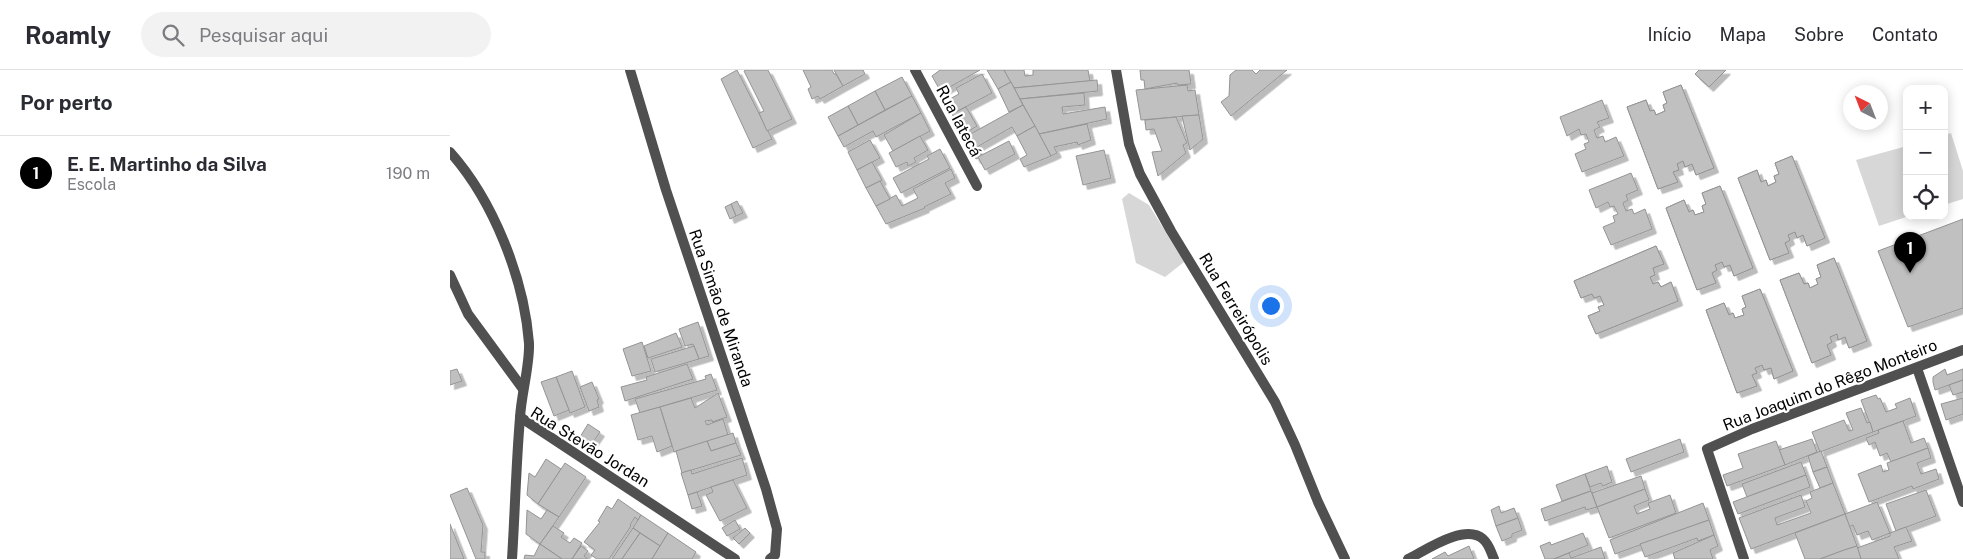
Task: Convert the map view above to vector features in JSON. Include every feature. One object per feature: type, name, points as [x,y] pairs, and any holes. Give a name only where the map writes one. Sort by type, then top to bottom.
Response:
[{"type":"street","name":"Rua Simão de Miranda","points":[[630,70],[666,190],[766,489],[777,529],[772,557]]},
{"type":"street","name":"Rua Iatecá","points":[[915,70],[977,186]]},
{"type":"street","name":"Rua Ferreirópolis","points":[[1116,70],[1129,144],[1140,174],[1176,239],[1275,402],[1345,559]]},
{"type":"street","points":[[450,152],[458,161],[482,199],[506,247],[524,301],[529,345],[520,417]]},
{"type":"street","points":[[450,275],[468,314],[523,389]]},
{"type":"street","name":"Rua Joaquim do Rêgo Monteiro","points":[[1744,559],[1707,448],[1963,350]]},
{"type":"street","points":[[1916,368],[1963,502]]},
{"type":"street","name":"Rua Stevão Jordan","points":[[512,559],[520,417]]},
{"type":"street","name":"Rua Stevão Jordan","points":[[520,417],[736,559]]},
{"type":"street","points":[[1408,559],[1454,536],[1470,533],[1482,538],[1489,546],[1494,559]]},
{"type":"shaded area","points":[[1951,133],[1963,171],[1963,199],[1948,204],[1948,175],[1948,134]]},
{"type":"shaded area","points":[[1903,147],[1903,218],[1879,226],[1856,160]]},
{"type":"shaded area","points":[[1129,193],[1149,205],[1184,262],[1165,277],[1136,263],[1122,199]]},
{"type":"building","points":[[737,70],[772,139],[753,148],[721,79]]},
{"type":"building","points":[[768,70],[792,119],[767,131],[759,113],[764,111],[744,71]]},
{"type":"building","points":[[803,70],[832,70],[843,86],[820,99],[818,96],[812,99],[808,89],[811,87]]},
{"type":"building","points":[[834,70],[863,70],[865,74],[843,86]]},
{"type":"building","points":[[940,70],[980,70],[941,92],[932,76]]},
{"type":"building","points":[[987,70],[1004,70],[1011,82],[998,89]]},
{"type":"building","points":[[1004,70],[1024,70],[1025,76],[1033,75],[1033,70],[1088,70],[1090,81],[1014,88]]},
{"type":"building","points":[[1140,70],[1189,70],[1191,84],[1178,85],[1177,83],[1145,89],[1144,80],[1141,80]]},
{"type":"building","points":[[1236,70],[1252,70],[1256,74],[1260,70],[1287,70],[1231,116],[1221,102],[1229,96],[1230,75]]},
{"type":"building","points":[[1699,70],[1726,70],[1709,87],[1695,74]]},
{"type":"building","points":[[1699,70],[1726,70],[1709,87],[1695,74]]},
{"type":"building","points":[[982,74],[992,93],[952,114],[946,101],[959,94],[956,88]]},
{"type":"building","points":[[902,77],[912,96],[885,110],[875,91]]},
{"type":"building","points":[[1097,80],[1098,91],[1020,99],[1014,88]]},
{"type":"building","points":[[1011,82],[1023,105],[1009,112],[998,89]]},
{"type":"building","points":[[1187,85],[1188,91],[1195,90],[1199,115],[1141,120],[1136,90]]},
{"type":"building","points":[[1681,85],[1714,168],[1696,175],[1692,164],[1685,167],[1683,161],[1677,164],[1679,170],[1673,172],[1678,182],[1658,189],[1627,107],[1646,100],[1650,111],[1654,110],[1656,115],[1665,111],[1663,105],[1667,103],[1663,92]],"holes":[[[1668,119],[1670,124],[1675,123],[1684,145],[1678,146],[1680,152],[1673,155],[1670,150],[1665,152],[1657,130],[1662,127],[1660,123]]]},
{"type":"building","points":[[1681,85],[1714,168],[1696,175],[1692,164],[1685,167],[1683,161],[1677,164],[1679,170],[1673,172],[1678,182],[1658,189],[1627,107],[1646,100],[1650,111],[1654,110],[1656,115],[1665,111],[1663,105],[1667,103],[1663,92]]},
{"type":"building","points":[[875,91],[885,110],[858,125],[848,106]]},
{"type":"building","points":[[1084,93],[1085,105],[1062,107],[1063,114],[1105,107],[1107,119],[1039,134],[1020,99]]},
{"type":"building","points":[[912,96],[921,113],[876,137],[873,131],[844,147],[838,136]]},
{"type":"building","points":[[1602,100],[1609,118],[1597,122],[1600,127],[1594,130],[1597,138],[1603,136],[1605,142],[1616,137],[1624,156],[1582,172],[1575,154],[1586,149],[1584,144],[1589,142],[1586,134],[1581,135],[1579,129],[1567,136],[1560,117]]},
{"type":"building","points":[[1023,105],[1035,126],[1017,136],[1012,127],[977,147],[982,156],[976,159],[965,137]]},
{"type":"building","points":[[848,106],[858,125],[838,136],[828,117]]},
{"type":"building","points":[[966,107],[977,126],[969,131],[971,134],[965,137],[952,114]]},
{"type":"building","points":[[921,113],[930,131],[893,151],[884,135]]},
{"type":"building","points":[[1199,115],[1203,139],[1190,150],[1182,116]]},
{"type":"building","points":[[1176,117],[1187,143],[1183,145],[1186,153],[1158,176],[1152,152],[1162,151],[1154,129],[1146,130],[1145,120]]},
{"type":"building","points":[[1087,124],[1091,140],[1078,145],[1077,142],[1054,147],[1057,153],[1051,156],[1039,134]]},
{"type":"building","points":[[1035,126],[1051,156],[1024,167],[1020,159],[1027,155],[1017,136]]},
{"type":"building","points":[[920,136],[928,150],[914,158],[916,162],[908,166],[907,162],[896,167],[889,153]]},
{"type":"building","points":[[870,140],[880,158],[857,170],[848,152]]},
{"type":"building","points":[[1009,141],[1015,154],[985,170],[978,157]]},
{"type":"building","points":[[940,149],[950,168],[901,193],[893,178],[929,159],[927,156]]},
{"type":"building","points":[[1104,150],[1111,178],[1083,185],[1076,156]]},
{"type":"building","points":[[1792,156],[1825,238],[1807,246],[1803,235],[1797,238],[1795,232],[1788,235],[1790,240],[1785,243],[1789,253],[1770,260],[1738,178],[1757,170],[1761,182],[1766,180],[1768,186],[1776,182],[1774,176],[1779,174],[1775,163]],"holes":[[[1780,190],[1782,195],[1787,193],[1795,215],[1789,217],[1791,222],[1784,226],[1782,221],[1776,223],[1768,201],[1773,198],[1772,193]]]},
{"type":"building","points":[[1792,156],[1825,238],[1807,246],[1803,235],[1797,238],[1795,232],[1788,235],[1790,240],[1785,243],[1789,253],[1770,260],[1738,178],[1757,170],[1761,182],[1766,180],[1768,186],[1776,182],[1774,176],[1779,174],[1775,163]]},
{"type":"building","points":[[872,162],[882,180],[866,188],[857,170]]},
{"type":"building","points":[[951,169],[955,178],[945,183],[951,194],[925,208],[886,224],[876,206],[896,195],[902,206],[918,198],[913,189]]},
{"type":"building","points":[[1631,173],[1638,190],[1626,195],[1628,200],[1623,203],[1626,211],[1632,209],[1634,214],[1645,209],[1652,229],[1611,245],[1603,227],[1615,222],[1613,216],[1618,214],[1614,206],[1610,207],[1608,202],[1596,208],[1589,190]]},
{"type":"building","points":[[880,181],[890,199],[876,206],[866,188]]},
{"type":"building","points":[[1720,186],[1753,268],[1734,276],[1730,265],[1724,267],[1722,262],[1715,265],[1717,270],[1712,273],[1716,283],[1697,290],[1666,208],[1684,200],[1689,212],[1693,210],[1695,215],[1704,212],[1702,206],[1706,204],[1702,193]],"holes":[[[1707,220],[1709,225],[1714,223],[1723,245],[1717,247],[1719,252],[1711,255],[1709,250],[1704,253],[1695,231],[1701,228],[1699,223]]]},
{"type":"building","points":[[1720,186],[1753,268],[1734,276],[1730,265],[1724,267],[1722,262],[1715,265],[1717,270],[1712,273],[1716,283],[1697,290],[1666,208],[1684,200],[1689,212],[1693,210],[1695,215],[1704,212],[1702,206],[1706,204],[1702,193]]},
{"type":"building","points":[[737,201],[743,213],[736,216],[731,204]]},
{"type":"building","points":[[731,204],[736,216],[730,219],[725,207]]},
{"type":"building","points":[[1963,219],[1963,308],[1908,327],[1878,251]]},
{"type":"building","points":[[1656,246],[1664,264],[1653,268],[1655,275],[1650,277],[1653,284],[1658,282],[1661,287],[1671,282],[1678,301],[1596,334],[1588,316],[1600,311],[1598,307],[1604,305],[1600,296],[1594,298],[1592,294],[1581,298],[1574,281]],"holes":[[[1633,277],[1635,282],[1640,280],[1644,288],[1639,290],[1641,296],[1619,305],[1616,299],[1611,301],[1608,293],[1613,291],[1611,286]]]},
{"type":"building","points":[[1656,246],[1664,264],[1653,268],[1655,275],[1650,277],[1653,284],[1658,282],[1661,287],[1671,282],[1678,301],[1596,334],[1588,316],[1600,311],[1598,307],[1604,305],[1600,296],[1594,298],[1592,294],[1581,298],[1574,281]]},
{"type":"building","points":[[1834,258],[1867,341],[1849,348],[1845,337],[1838,340],[1837,334],[1830,337],[1832,342],[1827,345],[1831,355],[1812,363],[1780,280],[1799,273],[1804,284],[1808,283],[1810,288],[1818,284],[1816,279],[1821,277],[1817,265]],"holes":[[[1822,293],[1824,298],[1829,296],[1837,318],[1831,319],[1833,325],[1826,328],[1824,323],[1818,326],[1810,303],[1815,301],[1814,296]]]},
{"type":"building","points":[[1834,258],[1867,341],[1849,348],[1845,337],[1838,340],[1837,334],[1830,337],[1832,342],[1827,345],[1831,355],[1812,363],[1780,280],[1799,273],[1804,284],[1808,283],[1810,288],[1818,284],[1816,279],[1821,277],[1817,265]]},
{"type":"building","points":[[1760,289],[1793,371],[1774,379],[1771,368],[1764,370],[1762,365],[1755,368],[1757,373],[1752,375],[1757,386],[1737,393],[1706,310],[1724,303],[1729,315],[1733,313],[1735,318],[1744,315],[1742,309],[1746,307],[1742,296]],"holes":[[[1747,323],[1749,328],[1754,326],[1763,348],[1757,350],[1759,355],[1751,358],[1749,353],[1744,356],[1735,333],[1741,331],[1739,326]]]},
{"type":"building","points":[[1760,289],[1793,371],[1774,379],[1771,368],[1764,370],[1762,365],[1755,368],[1757,373],[1752,375],[1757,386],[1737,393],[1706,310],[1724,303],[1729,315],[1733,313],[1735,318],[1744,315],[1742,309],[1746,307],[1742,296]]},
{"type":"building","points":[[698,322],[709,356],[699,359],[693,344],[685,346],[679,329]]},
{"type":"building","points":[[676,333],[682,347],[648,358],[644,346]]},
{"type":"building","points":[[642,342],[651,371],[632,376],[623,349]]},
{"type":"building","points":[[694,346],[699,359],[655,372],[651,359]]},
{"type":"building","points":[[687,364],[693,379],[625,401],[621,387],[647,380],[646,377]]},
{"type":"building","points":[[457,369],[462,381],[450,385],[450,371]]},
{"type":"building","points":[[1945,369],[1947,375],[1963,369],[1963,380],[1935,390],[1933,377]]},
{"type":"building","points":[[572,371],[585,407],[570,413],[556,377]]},
{"type":"building","points":[[711,374],[717,390],[640,413],[635,399],[706,379],[705,376]]},
{"type":"building","points":[[556,377],[569,410],[554,416],[541,382]]},
{"type":"building","points":[[1963,380],[1963,392],[1953,395],[1949,385]]},
{"type":"building","points":[[592,382],[599,399],[597,400],[599,407],[589,411],[580,387]]},
{"type":"building","points":[[718,393],[727,417],[712,422],[712,420],[705,421],[707,425],[723,419],[728,435],[674,452],[660,407],[691,398],[695,408]]},
{"type":"building","points":[[1876,395],[1878,399],[1880,398],[1886,412],[1897,408],[1895,404],[1910,398],[1916,416],[1873,432],[1861,400]]},
{"type":"building","points":[[1963,398],[1963,414],[1946,420],[1941,404]]},
{"type":"building","points":[[660,407],[672,446],[657,452],[652,436],[638,440],[631,415]]},
{"type":"building","points":[[1861,408],[1867,423],[1870,422],[1873,432],[1820,452],[1812,432],[1844,420],[1849,431],[1853,430],[1846,413]]},
{"type":"building","points":[[1903,421],[1911,443],[1924,438],[1928,448],[1891,462],[1887,453],[1880,456],[1875,442],[1869,445],[1866,438],[1879,433],[1878,430]]},
{"type":"building","points":[[588,424],[600,432],[589,448],[574,438],[576,435],[580,437]]},
{"type":"building","points":[[733,433],[736,443],[711,451],[707,441]]},
{"type":"building","points":[[1680,439],[1684,452],[1631,472],[1626,459]]},
{"type":"building","points":[[1812,439],[1817,452],[1785,465],[1779,450]]},
{"type":"building","points":[[707,441],[711,451],[736,443],[741,455],[682,473],[676,451]]},
{"type":"building","points":[[1776,441],[1785,465],[1727,486],[1723,475],[1743,468],[1738,454]]},
{"type":"building","points":[[1928,448],[1931,458],[1917,463],[1921,474],[1936,469],[1939,479],[1913,489],[1912,486],[1869,502],[1858,474],[1881,465],[1883,472],[1889,470],[1887,463]]},
{"type":"building","points":[[1821,451],[1827,467],[1813,472],[1808,456]]},
{"type":"building","points":[[742,458],[747,475],[688,495],[681,473],[691,470],[692,474]]},
{"type":"building","points":[[546,459],[561,469],[538,504],[527,495],[529,473],[535,477]]},
{"type":"building","points":[[1801,462],[1806,475],[1747,497],[1742,484]]},
{"type":"building","points":[[565,463],[586,477],[559,517],[538,504]]},
{"type":"building","points":[[1607,466],[1612,482],[1603,486],[1601,483],[1590,487],[1585,474]]},
{"type":"building","points":[[1827,467],[1833,483],[1820,488],[1813,472]]},
{"type":"building","points":[[1585,474],[1591,491],[1562,501],[1556,485]]},
{"type":"building","points":[[1806,475],[1810,487],[1738,514],[1733,502]]},
{"type":"building","points":[[1641,476],[1645,489],[1597,507],[1592,493]]},
{"type":"building","points":[[733,480],[747,508],[720,521],[706,495],[713,492],[711,487]]},
{"type":"building","points":[[1833,483],[1845,514],[1751,549],[1739,518],[1801,495],[1805,507],[1775,518],[1777,525],[1811,513],[1806,501],[1812,498],[1810,492]]},
{"type":"building","points":[[467,488],[483,525],[481,552],[485,552],[485,559],[476,559],[450,495]]},
{"type":"building","points":[[1645,489],[1649,500],[1634,506],[1637,514],[1650,509],[1648,503],[1670,495],[1676,513],[1609,538],[1597,507]]},
{"type":"building","points":[[1926,490],[1936,516],[1896,531],[1886,504]]},
{"type":"building","points":[[1591,491],[1597,507],[1586,510],[1585,507],[1545,521],[1541,509]]},
{"type":"building","points":[[697,492],[702,506],[692,509],[688,495]]},
{"type":"building","points":[[618,499],[641,515],[638,520],[635,517],[609,559],[597,559],[591,555],[595,550],[584,542],[600,522],[598,521],[607,506],[612,509]]},
{"type":"building","points":[[1877,502],[1890,533],[1872,540],[1868,531],[1857,535],[1853,525],[1849,527],[1845,514]]},
{"type":"building","points":[[1703,503],[1709,520],[1615,554],[1610,540]]},
{"type":"building","points":[[1499,506],[1501,513],[1514,508],[1518,518],[1496,526],[1491,510]]},
{"type":"building","points":[[527,510],[541,519],[547,510],[559,517],[540,544],[526,534]]},
{"type":"building","points":[[1845,514],[1857,546],[1820,559],[1805,559],[1795,533]]},
{"type":"building","points":[[641,515],[668,533],[660,546],[633,528]]},
{"type":"building","points":[[1518,518],[1522,530],[1502,541],[1496,526]]},
{"type":"building","points":[[735,520],[740,529],[727,536],[722,528]]},
{"type":"building","points":[[1709,520],[1714,535],[1698,541],[1697,538],[1645,557],[1640,544]]},
{"type":"building","points":[[450,524],[464,559],[450,559]]},
{"type":"building","points":[[553,526],[564,533],[561,537],[570,543],[574,538],[582,543],[572,559],[562,559],[540,544]]},
{"type":"building","points":[[1906,527],[1912,541],[1894,547],[1899,559],[1861,559],[1857,548],[1890,536],[1890,533]]},
{"type":"building","points":[[633,528],[640,533],[622,559],[612,559]]},
{"type":"building","points":[[745,528],[750,533],[739,544],[733,538]]},
{"type":"building","points":[[640,533],[660,546],[652,559],[622,559]]},
{"type":"building","points":[[668,533],[696,552],[692,559],[652,559]]},
{"type":"building","points":[[1583,533],[1588,545],[1554,559],[1545,559],[1540,546],[1550,542],[1551,545]]},
{"type":"building","points":[[1714,535],[1718,546],[1710,550],[1713,559],[1675,559],[1673,553]]},
{"type":"building","points":[[540,544],[562,559],[524,559],[525,555],[534,556]]},
{"type":"building","points":[[581,546],[588,551],[584,556],[588,559],[572,559]]},
{"type":"building","points":[[1469,546],[1474,559],[1432,559],[1445,552],[1448,556]]},
{"type":"building","points":[[1857,546],[1861,559],[1820,559],[1844,550]]},
{"type":"building","points":[[1601,547],[1605,559],[1554,559],[1569,553],[1571,558]]},
{"type":"place","name":"E. E. Martinho da Silva","points":[[1910,273]]}]
